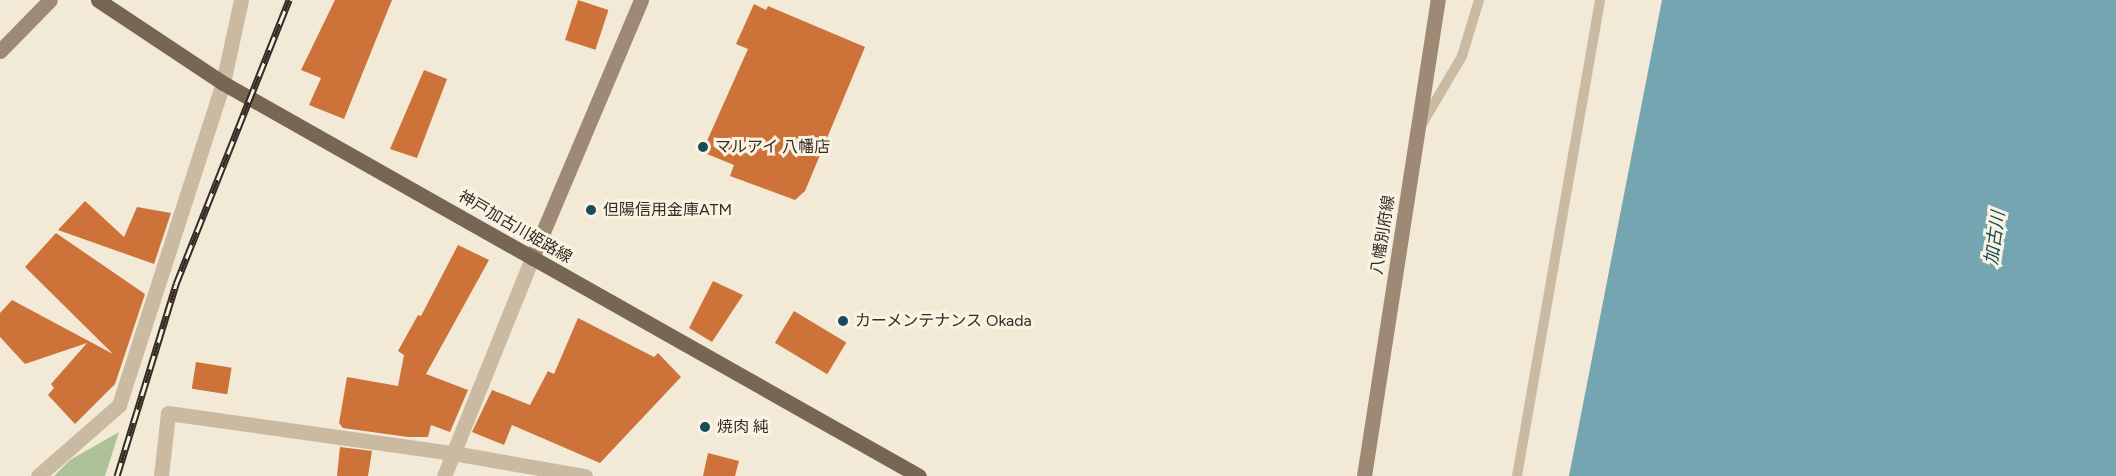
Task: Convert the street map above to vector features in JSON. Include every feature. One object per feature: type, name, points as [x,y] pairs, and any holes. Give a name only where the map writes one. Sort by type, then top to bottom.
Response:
[{"type":"main road","points":[[0,51],[50,0]]},
{"type":"main road","name":"神戸加古川姫路線","points":[[98,0],[223,83],[910,474]]},
{"type":"main road","points":[[532,258],[641,0]]},
{"type":"main road","name":"八幡別府線","points":[[1364,476],[1438,0]]},
{"type":"street","points":[[38,476],[118,405],[223,83],[242,0]]},
{"type":"street","points":[[444,476],[532,258]]},
{"type":"street","points":[[161,476],[168,414],[453,453],[585,476]]},
{"type":"lane","points":[[1418,131],[1462,56],[1479,0]]},
{"type":"lane","points":[[1517,476],[1600,0]]},
{"type":"green space","points":[[119,432],[105,476],[54,476],[70,460]]},
{"type":"water","name":"加古川","points":[[1662,0],[2116,0],[2116,476],[1569,476]]},
{"type":"building","points":[[335,0],[392,0],[344,119],[309,105],[321,78],[301,70]]},
{"type":"building","points":[[578,0],[608,10],[595,50],[565,40]]},
{"type":"building","points":[[754,4],[766,10],[768,6],[865,47],[805,191],[795,200],[730,176],[734,165],[702,152],[748,49],[736,44]]},
{"type":"building","points":[[424,70],[447,79],[417,158],[390,149]]},
{"type":"building","points":[[85,201],[124,237],[137,207],[171,213],[154,264],[58,230]]},
{"type":"building","points":[[56,233],[145,294],[115,384],[75,424],[48,395],[54,388],[51,384],[87,343],[25,364],[0,337],[0,313],[12,300],[113,354],[25,267]]},
{"type":"building","points":[[458,245],[489,260],[426,374],[468,390],[450,432],[431,425],[428,437],[408,437],[343,428],[339,423],[347,377],[398,386],[404,355],[398,351],[418,315],[421,316]]},
{"type":"building","points":[[713,281],[743,295],[712,342],[689,328]]},
{"type":"building","points":[[794,311],[846,342],[827,374],[775,343]]},
{"type":"building","points":[[578,318],[654,357],[658,353],[681,377],[600,463],[512,425],[504,445],[472,432],[492,390],[530,405],[548,371],[554,374]]},
{"type":"building","points":[[196,362],[232,368],[227,394],[192,389]]},
{"type":"building","points":[[340,447],[372,451],[368,476],[337,476]]},
{"type":"building","points":[[708,453],[739,461],[735,476],[703,476]]},
{"type":"railway","points":[[117,476],[176,284],[289,0]]},
{"type":"place","name":"マルアイ 八幡店","points":[[703,147]]},
{"type":"place","name":"但陽信用金庫ATM","points":[[591,210]]},
{"type":"place","name":"カーメンテナンス Okada","points":[[843,321]]},
{"type":"place","name":"焼肉 純","points":[[705,427]]}]
